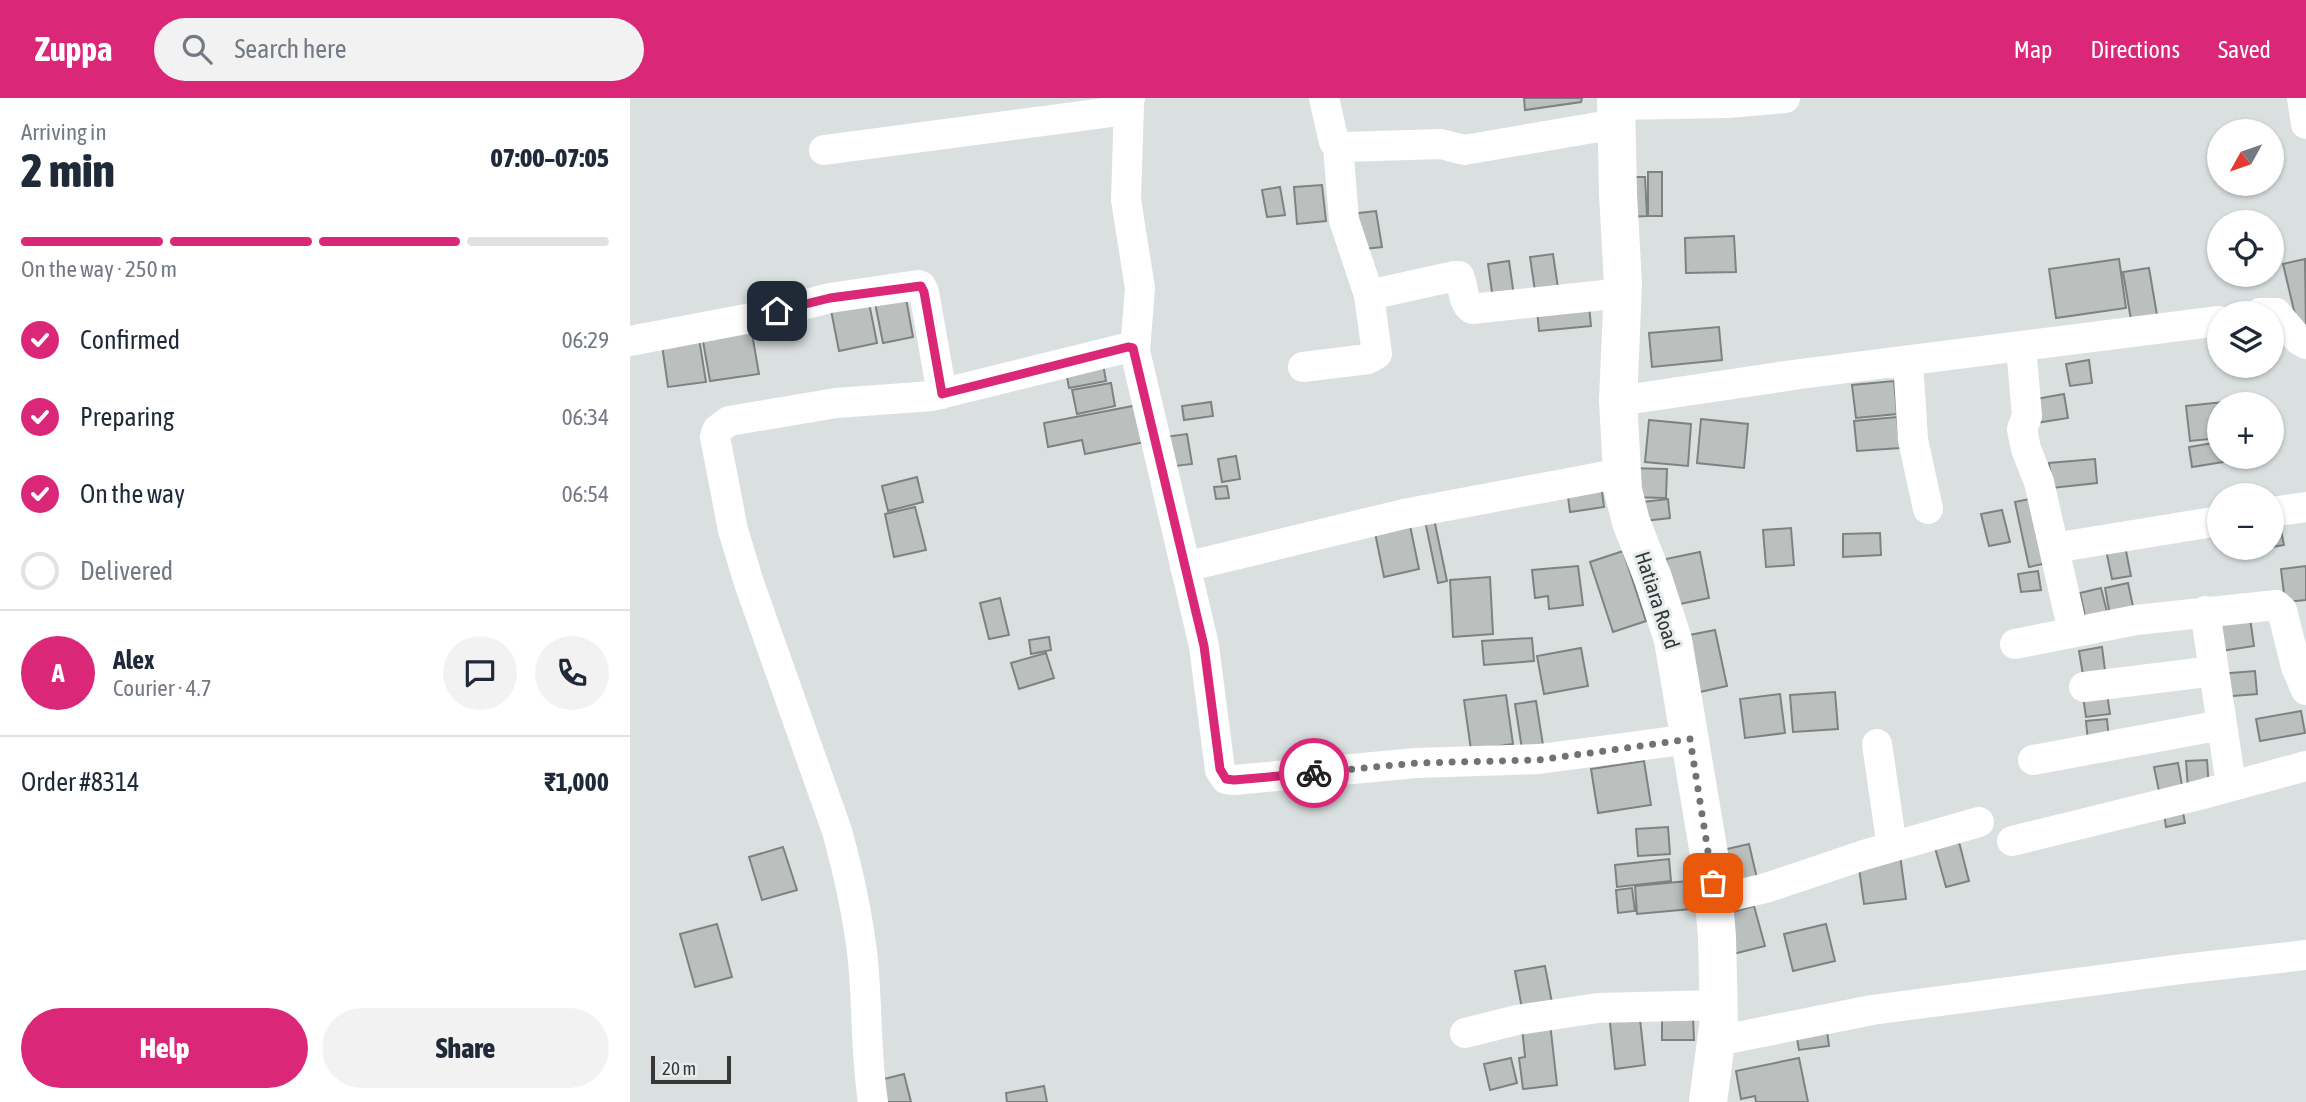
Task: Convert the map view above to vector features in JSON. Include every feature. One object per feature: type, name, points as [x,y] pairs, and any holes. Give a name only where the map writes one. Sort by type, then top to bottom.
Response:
[{"type":"street","points":[[1303,367],[1368,359],[1377,355],[1369,295],[1344,220],[1338,146],[1332,137],[1324,98]]},
{"type":"street","points":[[1338,146],[1441,144],[1464,150],[1616,109],[1785,98]]},
{"type":"street","points":[[2302,98],[2306,124]]},
{"type":"street","points":[[824,150],[1120,111],[1127,108],[1129,101]]},
{"type":"street","points":[[1129,101],[1126,200],[1140,288],[1135,351],[1207,665],[1220,769],[1226,779],[1416,763],[1539,760],[1690,739]]},
{"type":"street","name":"Hatiara Road","points":[[1616,109],[1623,293],[1618,401],[1622,473],[1628,512],[1668,619],[1690,739],[1714,900],[1718,1023],[1708,1102]]},
{"type":"street","points":[[1369,295],[1455,276],[1461,280],[1466,303],[1472,309],[1623,293]]},
{"type":"street","points":[[630,341],[751,318],[830,298],[918,285],[924,292],[942,394]]},
{"type":"street","points":[[1618,401],[2207,322]]},
{"type":"street","points":[[2284,322],[2306,344]]},
{"type":"street","points":[[873,1102],[862,952],[850,877],[837,831],[745,571],[733,530],[715,437],[717,430],[729,421],[836,403],[942,394],[1128,347],[1135,351]]},
{"type":"street","points":[[2021,347],[2027,413],[2022,429],[2026,449],[2039,482],[2073,632]]},
{"type":"street","points":[[1908,361],[1913,440],[1928,509]]},
{"type":"street","points":[[1185,566],[1405,514],[1622,473]]},
{"type":"street","points":[[2284,510],[2306,507]]},
{"type":"street","points":[[2054,548],[2207,522]]},
{"type":"street","points":[[2015,644],[2136,620],[2276,605],[2282,610],[2299,647],[2296,667],[2306,690]]},
{"type":"street","points":[[2205,611],[2231,785]]},
{"type":"street","points":[[2084,687],[2214,671]]},
{"type":"street","points":[[2033,760],[2222,725]]},
{"type":"street","points":[[1877,744],[1892,847]]},
{"type":"street","points":[[2012,841],[2306,766]]},
{"type":"street","points":[[1714,900],[1766,888],[1979,821]]},
{"type":"street","points":[[1465,1033],[1517,1020],[1598,1008],[1718,1023],[1872,1010],[2306,955]]},
{"type":"building","points":[[1524,98],[1582,98],[1581,102],[1525,110]]},
{"type":"building","points":[[1648,172],[1662,172],[1662,216],[1648,216]]},
{"type":"building","points":[[1625,177],[1645,177],[1647,216],[1627,217]]},
{"type":"building","points":[[1322,185],[1326,221],[1297,224],[1294,187]]},
{"type":"building","points":[[1280,187],[1285,215],[1267,217],[1262,190]]},
{"type":"building","points":[[1376,211],[1382,247],[1355,250],[1350,214]]},
{"type":"building","points":[[1734,236],[1736,272],[1686,273],[1685,238]]},
{"type":"building","points":[[1553,254],[1559,295],[1536,298],[1530,257]]},
{"type":"building","points":[[2119,259],[2126,308],[2056,318],[2049,269]]},
{"type":"building","points":[[2305,259],[2306,334],[2300,336],[2284,268],[2284,264]]},
{"type":"building","points":[[1509,261],[1514,296],[1493,299],[1488,264]]},
{"type":"building","points":[[2149,268],[2158,321],[2132,326],[2123,272]]},
{"type":"building","points":[[867,293],[877,343],[839,351],[829,300]]},
{"type":"building","points":[[905,293],[913,337],[883,343],[874,298]]},
{"type":"building","points":[[1589,305],[1591,326],[1539,331],[1537,309]]},
{"type":"building","points":[[750,322],[759,374],[710,381],[701,330]]},
{"type":"building","points":[[1719,327],[1722,360],[1652,367],[1649,333]]},
{"type":"building","points":[[698,332],[706,382],[668,387],[661,338]]},
{"type":"building","points":[[1102,358],[1106,381],[1069,388],[1065,365]]},
{"type":"building","points":[[2089,360],[2092,383],[2070,386],[2066,364]]},
{"type":"building","points":[[1894,381],[1897,414],[1856,418],[1852,385]]},
{"type":"building","points":[[1111,383],[1115,406],[1077,414],[1072,390]]},
{"type":"building","points":[[2064,394],[2068,418],[2036,423],[2031,400]]},
{"type":"building","points":[[1211,402],[1213,416],[1184,420],[1182,406]]},
{"type":"building","points":[[2207,404],[2207,439],[2190,441],[2186,406]]},
{"type":"building","points":[[1138,405],[1145,442],[1085,454],[1082,440],[1048,447],[1044,423]]},
{"type":"building","points":[[1897,417],[1900,448],[1857,451],[1854,421]]},
{"type":"building","points":[[1701,419],[1748,424],[1744,468],[1697,463]]},
{"type":"building","points":[[1649,420],[1691,424],[1688,466],[1645,462]]},
{"type":"building","points":[[1187,434],[1192,464],[1168,467],[1164,437]]},
{"type":"building","points":[[2207,444],[2207,465],[2192,467],[2189,447]]},
{"type":"building","points":[[1236,456],[1240,479],[1222,482],[1218,459]]},
{"type":"building","points":[[2095,459],[2097,483],[2052,488],[2049,463]]},
{"type":"building","points":[[1627,468],[1667,469],[1666,498],[1626,497]]},
{"type":"building","points":[[917,477],[923,502],[888,511],[882,486]]},
{"type":"building","points":[[1601,484],[1604,507],[1570,512],[1567,489]]},
{"type":"building","points":[[1227,486],[1229,498],[1216,499],[1214,487]]},
{"type":"building","points":[[2039,497],[2052,562],[2029,567],[2015,502]]},
{"type":"building","points":[[1668,499],[1670,518],[1636,522],[1634,503]]},
{"type":"building","points":[[915,507],[926,550],[894,557],[885,514]]},
{"type":"building","points":[[2002,510],[2010,542],[1989,546],[1981,514]]},
{"type":"building","points":[[1433,514],[1447,581],[1438,583],[1424,516]]},
{"type":"building","points":[[1408,516],[1419,569],[1384,577],[1373,523]]},
{"type":"building","points":[[1791,528],[1794,565],[1766,567],[1763,530]]},
{"type":"building","points":[[1880,533],[1881,555],[1843,557],[1843,534]]},
{"type":"building","points":[[2124,541],[2131,576],[2112,579],[2105,545]]},
{"type":"building","points":[[1623,551],[1646,621],[1613,632],[1590,562]]},
{"type":"building","points":[[1700,552],[1709,598],[1675,605],[1666,559]]},
{"type":"building","points":[[1578,566],[1583,605],[1549,609],[1548,596],[1535,598],[1532,570]]},
{"type":"building","points":[[2306,566],[2306,600],[2285,602],[2281,569]]},
{"type":"building","points":[[2038,571],[2041,590],[2021,592],[2018,574]]},
{"type":"building","points":[[1490,577],[1493,634],[1453,637],[1450,580]]},
{"type":"building","points":[[2128,583],[2135,616],[2111,621],[2105,588]]},
{"type":"building","points":[[2101,588],[2109,620],[2087,625],[2080,593]]},
{"type":"building","points":[[1000,598],[1009,635],[989,639],[980,603]]},
{"type":"building","points":[[2249,611],[2254,646],[2214,652],[2209,617]]},
{"type":"building","points":[[1715,630],[1727,686],[1691,694],[1679,637]]},
{"type":"building","points":[[1049,637],[1051,650],[1031,654],[1029,640]]},
{"type":"building","points":[[1532,638],[1534,661],[1484,665],[1482,641]]},
{"type":"building","points":[[2102,647],[2106,678],[2084,681],[2079,651]]},
{"type":"building","points":[[1581,648],[1588,686],[1544,694],[1537,656]]},
{"type":"building","points":[[1046,653],[1054,678],[1019,689],[1011,663]]},
{"type":"building","points":[[2255,671],[2257,694],[2220,697],[2218,674]]},
{"type":"building","points":[[2106,687],[2110,714],[2086,717],[2082,690]]},
{"type":"building","points":[[1835,692],[1838,729],[1793,732],[1790,695]]},
{"type":"building","points":[[1780,694],[1785,733],[1745,738],[1740,699]]},
{"type":"building","points":[[1506,695],[1513,744],[1471,750],[1464,700]]},
{"type":"building","points":[[1536,701],[1543,745],[1522,749],[1515,704]]},
{"type":"building","points":[[2301,711],[2305,733],[2260,741],[2256,719]]},
{"type":"building","points":[[2107,719],[2109,740],[2088,742],[2086,721]]},
{"type":"building","points":[[2207,760],[2209,788],[2188,789],[2186,761]]},
{"type":"building","points":[[1644,761],[1651,805],[1598,813],[1591,769]]},
{"type":"building","points":[[2178,763],[2183,791],[2160,796],[2154,767]]},
{"type":"building","points":[[2181,802],[2185,823],[2166,827],[2163,806]]},
{"type":"building","points":[[1668,827],[1670,854],[1638,856],[1636,829]]},
{"type":"building","points":[[1958,838],[1969,881],[1946,887],[1934,844]]},
{"type":"building","points":[[1749,844],[1759,887],[1724,895],[1714,852]]},
{"type":"building","points":[[783,847],[797,890],[762,900],[749,857]]},
{"type":"building","points":[[1900,855],[1906,899],[1864,904],[1858,861]]},
{"type":"building","points":[[1669,859],[1671,881],[1617,887],[1615,865]]},
{"type":"building","points":[[1688,881],[1691,909],[1637,914],[1635,886]]},
{"type":"building","points":[[1632,888],[1635,911],[1618,913],[1616,890]]},
{"type":"building","points":[[1754,906],[1765,946],[1733,954],[1722,915]]},
{"type":"building","points":[[717,924],[732,977],[695,987],[680,934]]},
{"type":"building","points":[[1826,924],[1835,961],[1793,971],[1784,934]]},
{"type":"building","points":[[1545,966],[1553,1008],[1523,1014],[1515,971]]},
{"type":"building","points":[[1639,1010],[1645,1065],[1615,1069],[1609,1014]]},
{"type":"building","points":[[1662,1017],[1693,1017],[1694,1040],[1662,1040]]},
{"type":"building","points":[[1550,1023],[1557,1085],[1523,1089],[1519,1058],[1525,1057],[1522,1027]]},
{"type":"building","points":[[1826,1023],[1829,1046],[1799,1050],[1795,1027]]},
{"type":"building","points":[[1511,1058],[1517,1083],[1490,1090],[1484,1064]]},
{"type":"building","points":[[1799,1058],[1808,1102],[1756,1102],[1755,1096],[1741,1099],[1736,1071]]},
{"type":"building","points":[[904,1074],[911,1102],[877,1102],[872,1082]]},
{"type":"building","points":[[1044,1086],[1047,1102],[1007,1102],[1006,1093]]},
{"type":"way so far","points":[[1314,773],[1416,763],[1539,760],[1690,739],[1713,883]]},
{"type":"route","points":[[777,311],[830,298],[921,286],[942,394],[1128,347],[1133,348],[1204,646],[1222,775],[1226,779],[1234,780],[1314,773]]}]
